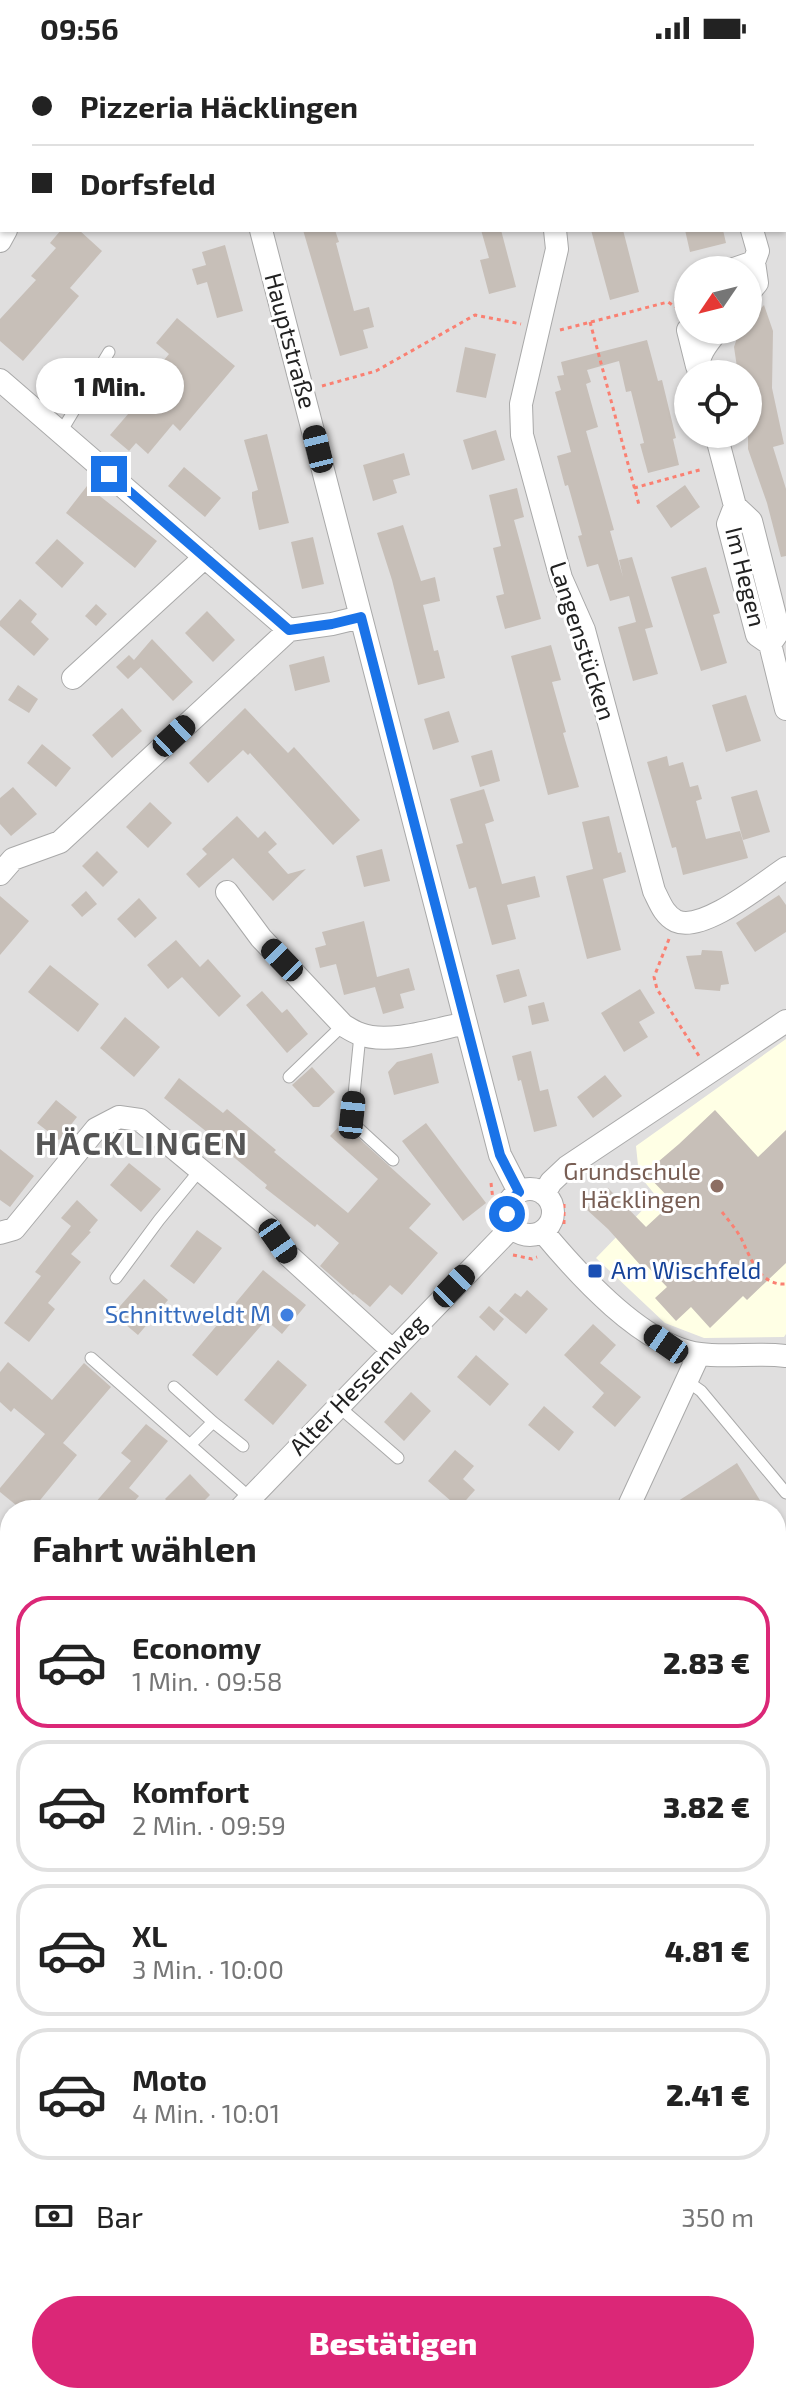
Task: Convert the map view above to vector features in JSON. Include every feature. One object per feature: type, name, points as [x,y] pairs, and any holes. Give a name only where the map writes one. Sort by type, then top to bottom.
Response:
[{"type":"street","name":"Hauptstraße","points":[[262,232],[500,1155],[519,1192]]},
{"type":"street","name":"Langenstücken","points":[[555,232],[557,249],[521,404],[522,435],[561,578],[584,630],[654,891],[663,910],[677,921]]},
{"type":"street","points":[[753,232],[758,251],[756,256]]},
{"type":"street","points":[[0,380],[289,630]]},
{"type":"street","name":"Im Hegen","points":[[720,448],[735,506],[751,521],[755,535],[779,631],[770,644],[786,709]]},
{"type":"street","points":[[73,678],[205,557]]},
{"type":"street","points":[[0,874],[13,859],[60,842],[289,630],[361,617]]},
{"type":"street","points":[[677,921],[690,924],[714,916],[786,868]]},
{"type":"street","points":[[227,892],[261,938],[352,1030],[381,1038],[466,1023]]},
{"type":"street","points":[[544,1194],[551,1182],[567,1167],[786,1021]]},
{"type":"street","points":[[0,1233],[14,1229],[96,1129],[119,1117],[140,1120],[268,1226],[288,1255],[392,1350]]},
{"type":"street","points":[[534,1189],[544,1194],[553,1213],[548,1227],[529,1236],[512,1227],[507,1207],[514,1196],[534,1189]]},
{"type":"street","name":"Alter Hessenweg","points":[[248,1500],[512,1227]]},
{"type":"street","points":[[543,1232],[590,1284],[628,1318],[666,1344],[699,1354],[766,1353],[786,1356]]},
{"type":"street","points":[[632,1500],[699,1354]]},
{"type":"lane","points":[[61,432],[109,352]]},
{"type":"lane","points":[[289,1077],[352,1030]]},
{"type":"lane","points":[[352,1030],[352,1115],[357,1127],[393,1160]]},
{"type":"lane","points":[[116,1278],[200,1170]]},
{"type":"lane","points":[[91,1358],[190,1445],[240,1500]]},
{"type":"lane","points":[[687,1381],[701,1391],[786,1493]]},
{"type":"lane","points":[[174,1387],[243,1446]]},
{"type":"lane","points":[[338,1406],[398,1458]]},
{"type":"lane","points":[[190,1445],[213,1422]]},
{"type":"path","points":[[303,393],[376,371],[475,315],[557,330],[668,302],[674,304]]},
{"type":"path","points":[[590,322],[639,505]]},
{"type":"path","points":[[634,488],[724,464]]},
{"type":"path","points":[[677,921],[654,977],[657,989],[681,1031],[710,1073]]},
{"type":"path","points":[[722,1212],[741,1237],[747,1254],[765,1279],[786,1284]]},
{"type":"shaded area","points":[[0,232],[786,232],[786,1500],[0,1500]]},
{"type":"shaded area","name":"Grundschule Häcklingen","points":[[786,1039],[786,1334],[784,1337],[704,1338],[665,1323],[596,1258],[656,1196],[639,1175],[636,1146]]},
{"type":"building","points":[[59,232],[81,232],[102,251],[70,288],[79,296],[23,361],[0,341],[0,319],[36,280],[31,276],[56,248],[50,243]]},
{"type":"building","points":[[304,232],[336,232],[354,311],[369,307],[374,327],[363,330],[368,348],[340,356]]},
{"type":"building","points":[[482,232],[502,232],[516,287],[489,294],[480,260],[489,258]]},
{"type":"building","points":[[592,232],[624,232],[639,292],[610,300]]},
{"type":"building","points":[[685,232],[723,232],[726,243],[690,252]]},
{"type":"building","points":[[225,245],[243,311],[217,318],[207,282],[197,285],[192,269],[206,265],[202,252]]},
{"type":"building","points":[[764,305],[773,331],[772,388],[784,444],[773,447],[786,489],[786,556],[781,557],[748,449],[762,448],[762,360],[736,360],[734,347],[735,344],[762,344]]},
{"type":"building","points":[[177,318],[235,366],[180,431],[173,424],[148,454],[136,443],[129,451],[110,435],[141,399],[136,394],[169,354],[156,343]]},
{"type":"building","points":[[647,340],[658,381],[662,380],[674,430],[674,448],[679,465],[648,473],[631,391],[626,392],[619,361],[587,370],[591,382],[586,384],[598,427],[586,431],[614,530],[610,531],[623,577],[619,560],[632,557],[653,627],[645,629],[658,674],[633,681],[618,627],[636,622],[629,596],[610,601],[598,564],[587,567],[578,536],[582,535],[557,456],[571,452],[555,392],[561,390],[557,376],[564,375],[561,362]]},
{"type":"building","points":[[465,347],[496,354],[486,398],[456,392]]},
{"type":"building","points":[[496,430],[505,460],[472,470],[463,440]]},
{"type":"building","points":[[267,434],[289,523],[259,530],[252,498],[252,492],[258,490],[244,440]]},
{"type":"building","points":[[404,453],[410,475],[393,480],[397,493],[373,501],[363,465]]},
{"type":"building","points":[[184,467],[221,498],[205,517],[168,486]]},
{"type":"building","points":[[685,485],[700,507],[671,528],[656,506]]},
{"type":"building","points":[[87,486],[157,541],[135,568],[66,513]]},
{"type":"building","points":[[517,488],[524,517],[514,520],[541,619],[505,629],[496,596],[504,594],[493,548],[501,546],[489,495]]},
{"type":"building","points":[[403,525],[421,581],[435,577],[440,601],[423,605],[434,651],[438,650],[445,678],[418,685],[377,533]]},
{"type":"building","points":[[313,537],[324,584],[302,589],[291,542]]},
{"type":"building","points":[[57,539],[84,563],[62,588],[35,563]]},
{"type":"building","points":[[706,567],[720,613],[713,615],[727,663],[701,671],[671,577]]},
{"type":"building","points":[[20,599],[37,614],[31,622],[49,639],[34,656],[0,626],[0,621]]},
{"type":"building","points":[[96,604],[107,614],[96,626],[85,616]]},
{"type":"building","points":[[207,611],[235,640],[213,662],[185,633]]},
{"type":"building","points":[[152,639],[193,682],[173,701],[134,660]]},
{"type":"building","points":[[551,645],[561,680],[552,682],[579,787],[548,795],[511,656]]},
{"type":"building","points":[[129,655],[141,667],[128,679],[116,667]]},
{"type":"building","points":[[324,656],[330,682],[295,691],[289,665]]},
{"type":"building","points":[[18,685],[38,699],[29,713],[8,700]]},
{"type":"building","points":[[746,695],[761,741],[726,752],[712,705]]},
{"type":"building","points":[[122,708],[142,731],[112,758],[92,735]]},
{"type":"building","points":[[245,708],[288,753],[294,747],[360,820],[333,845],[250,753],[248,755],[243,750],[208,783],[189,763]]},
{"type":"building","points":[[449,711],[459,742],[433,750],[424,719]]},
{"type":"building","points":[[42,744],[71,768],[56,787],[27,763]]},
{"type":"building","points":[[492,750],[500,781],[480,787],[471,756]]},
{"type":"building","points":[[667,756],[669,766],[683,762],[690,787],[698,785],[702,799],[696,801],[706,839],[740,831],[748,858],[683,875],[647,762]]},
{"type":"building","points":[[13,787],[37,814],[11,836],[0,824],[0,798]]},
{"type":"building","points":[[484,789],[494,821],[485,824],[502,884],[535,876],[540,897],[507,905],[516,939],[492,945],[476,887],[469,889],[456,845],[463,843],[450,799]]},
{"type":"building","points":[[757,790],[770,832],[743,840],[731,797]]},
{"type":"building","points":[[150,802],[172,823],[148,848],[126,827]]},
{"type":"building","points":[[237,816],[258,838],[265,831],[277,844],[268,852],[288,874],[306,869],[273,901],[233,858],[199,888],[186,874],[207,854],[202,849]]},
{"type":"building","points":[[609,816],[626,872],[603,879],[621,950],[587,959],[566,876],[593,869],[582,822]]},
{"type":"building","points":[[382,849],[390,881],[364,887],[356,856]]},
{"type":"building","points":[[97,851],[118,872],[103,887],[82,866]]},
{"type":"building","points":[[86,891],[97,904],[82,917],[71,905]]},
{"type":"building","points":[[779,895],[786,905],[786,932],[755,952],[736,923]]},
{"type":"building","points":[[0,896],[29,921],[0,955]]},
{"type":"building","points":[[139,898],[157,918],[135,938],[117,919]]},
{"type":"building","points":[[364,921],[377,977],[409,968],[415,990],[400,994],[404,1008],[383,1014],[375,987],[344,995],[336,964],[320,968],[315,948],[326,945],[322,932]]},
{"type":"building","points":[[176,940],[200,967],[208,959],[241,996],[219,1017],[182,977],[168,989],[147,965]]},
{"type":"building","points":[[702,950],[722,951],[729,984],[721,985],[720,991],[695,989],[686,956],[701,955]]},
{"type":"building","points":[[50,965],[99,1004],[78,1032],[28,992]]},
{"type":"building","points":[[519,969],[527,996],[504,1003],[496,975]]},
{"type":"building","points":[[640,989],[655,1013],[639,1022],[648,1037],[624,1052],[601,1013]]},
{"type":"building","points":[[262,991],[282,1013],[287,1009],[308,1034],[287,1053],[246,1005]]},
{"type":"building","points":[[544,1002],[549,1021],[532,1025],[528,1006]]},
{"type":"building","points":[[125,1017],[160,1047],[134,1077],[100,1048]]},
{"type":"building","points":[[531,1051],[540,1091],[548,1089],[557,1126],[534,1132],[512,1056]]},
{"type":"building","points":[[432,1053],[439,1083],[394,1095],[388,1072],[397,1062]]},
{"type":"building","points":[[312,1067],[335,1092],[319,1107],[313,1107],[292,1085]]},
{"type":"building","points":[[605,1075],[622,1096],[593,1118],[577,1097]]},
{"type":"building","points":[[179,1078],[223,1113],[227,1109],[348,1213],[378,1179],[330,1136],[342,1123],[431,1204],[409,1228],[438,1253],[402,1295],[390,1285],[370,1307],[320,1266],[339,1243],[265,1188],[267,1185],[164,1098]]},
{"type":"building","points":[[56,1100],[77,1117],[59,1140],[37,1123]]},
{"type":"building","name":"Grundschule Häcklingen","points":[[715,1110],[758,1157],[786,1130],[786,1263],[747,1300],[743,1296],[710,1328],[691,1307],[676,1321],[655,1298],[667,1287],[645,1264],[642,1267],[586,1209],[608,1188],[646,1227],[673,1202],[645,1173]]},
{"type":"building","points":[[426,1123],[486,1203],[463,1221],[402,1141]]},
{"type":"building","points":[[0,1149],[34,1176],[10,1207],[0,1200]]},
{"type":"building","points":[[129,1163],[161,1189],[141,1212],[110,1185]]},
{"type":"building","points":[[77,1200],[98,1220],[71,1254],[81,1262],[48,1303],[55,1309],[29,1342],[4,1323],[41,1276],[35,1272],[71,1226],[61,1218]]},
{"type":"building","points":[[197,1230],[222,1248],[194,1284],[170,1266]]},
{"type":"building","points":[[263,1270],[306,1305],[282,1334],[266,1320],[217,1376],[192,1355]]},
{"type":"building","points":[[144,1279],[168,1300],[138,1335],[113,1314]]},
{"type":"building","points":[[527,1290],[548,1309],[526,1334],[499,1311],[515,1293],[521,1297]]},
{"type":"building","points":[[489,1306],[504,1319],[494,1331],[479,1317]]},
{"type":"building","points":[[593,1324],[616,1345],[600,1363],[641,1397],[615,1427],[592,1407],[604,1393],[564,1355]]},
{"type":"building","points":[[476,1355],[509,1384],[490,1406],[457,1377]]},
{"type":"building","points":[[278,1360],[307,1385],[273,1425],[244,1400]]},
{"type":"building","points":[[8,1362],[52,1400],[84,1363],[111,1387],[63,1443],[77,1455],[40,1500],[10,1500],[0,1492],[0,1488],[45,1434],[14,1408],[11,1412],[0,1402],[0,1372]]},
{"type":"building","points":[[411,1392],[431,1411],[404,1441],[384,1422]]},
{"type":"building","points":[[544,1406],[574,1432],[559,1451],[528,1425]]},
{"type":"building","points":[[146,1424],[168,1441],[129,1488],[139,1496],[136,1500],[98,1500],[131,1461],[121,1453]]},
{"type":"building","points":[[455,1450],[474,1466],[463,1479],[475,1490],[466,1500],[450,1500],[428,1481]]},
{"type":"building","points":[[737,1463],[760,1500],[680,1500]]},
{"type":"building","points":[[190,1474],[210,1495],[205,1500],[165,1499]]},
{"type":"place","name":"Grundschule Häcklingen","points":[[717,1186]]},
{"type":"place","name":"Am Wischfeld","points":[[595,1271]]},
{"type":"place","name":"Schnittweldt M","points":[[287,1315]]},
{"type":"district","name":"HÄCKLINGEN","points":[[142,1144]]},
{"type":"route","points":[[109,474],[289,630],[361,617],[500,1155],[519,1192],[510,1201],[507,1214]]}]
